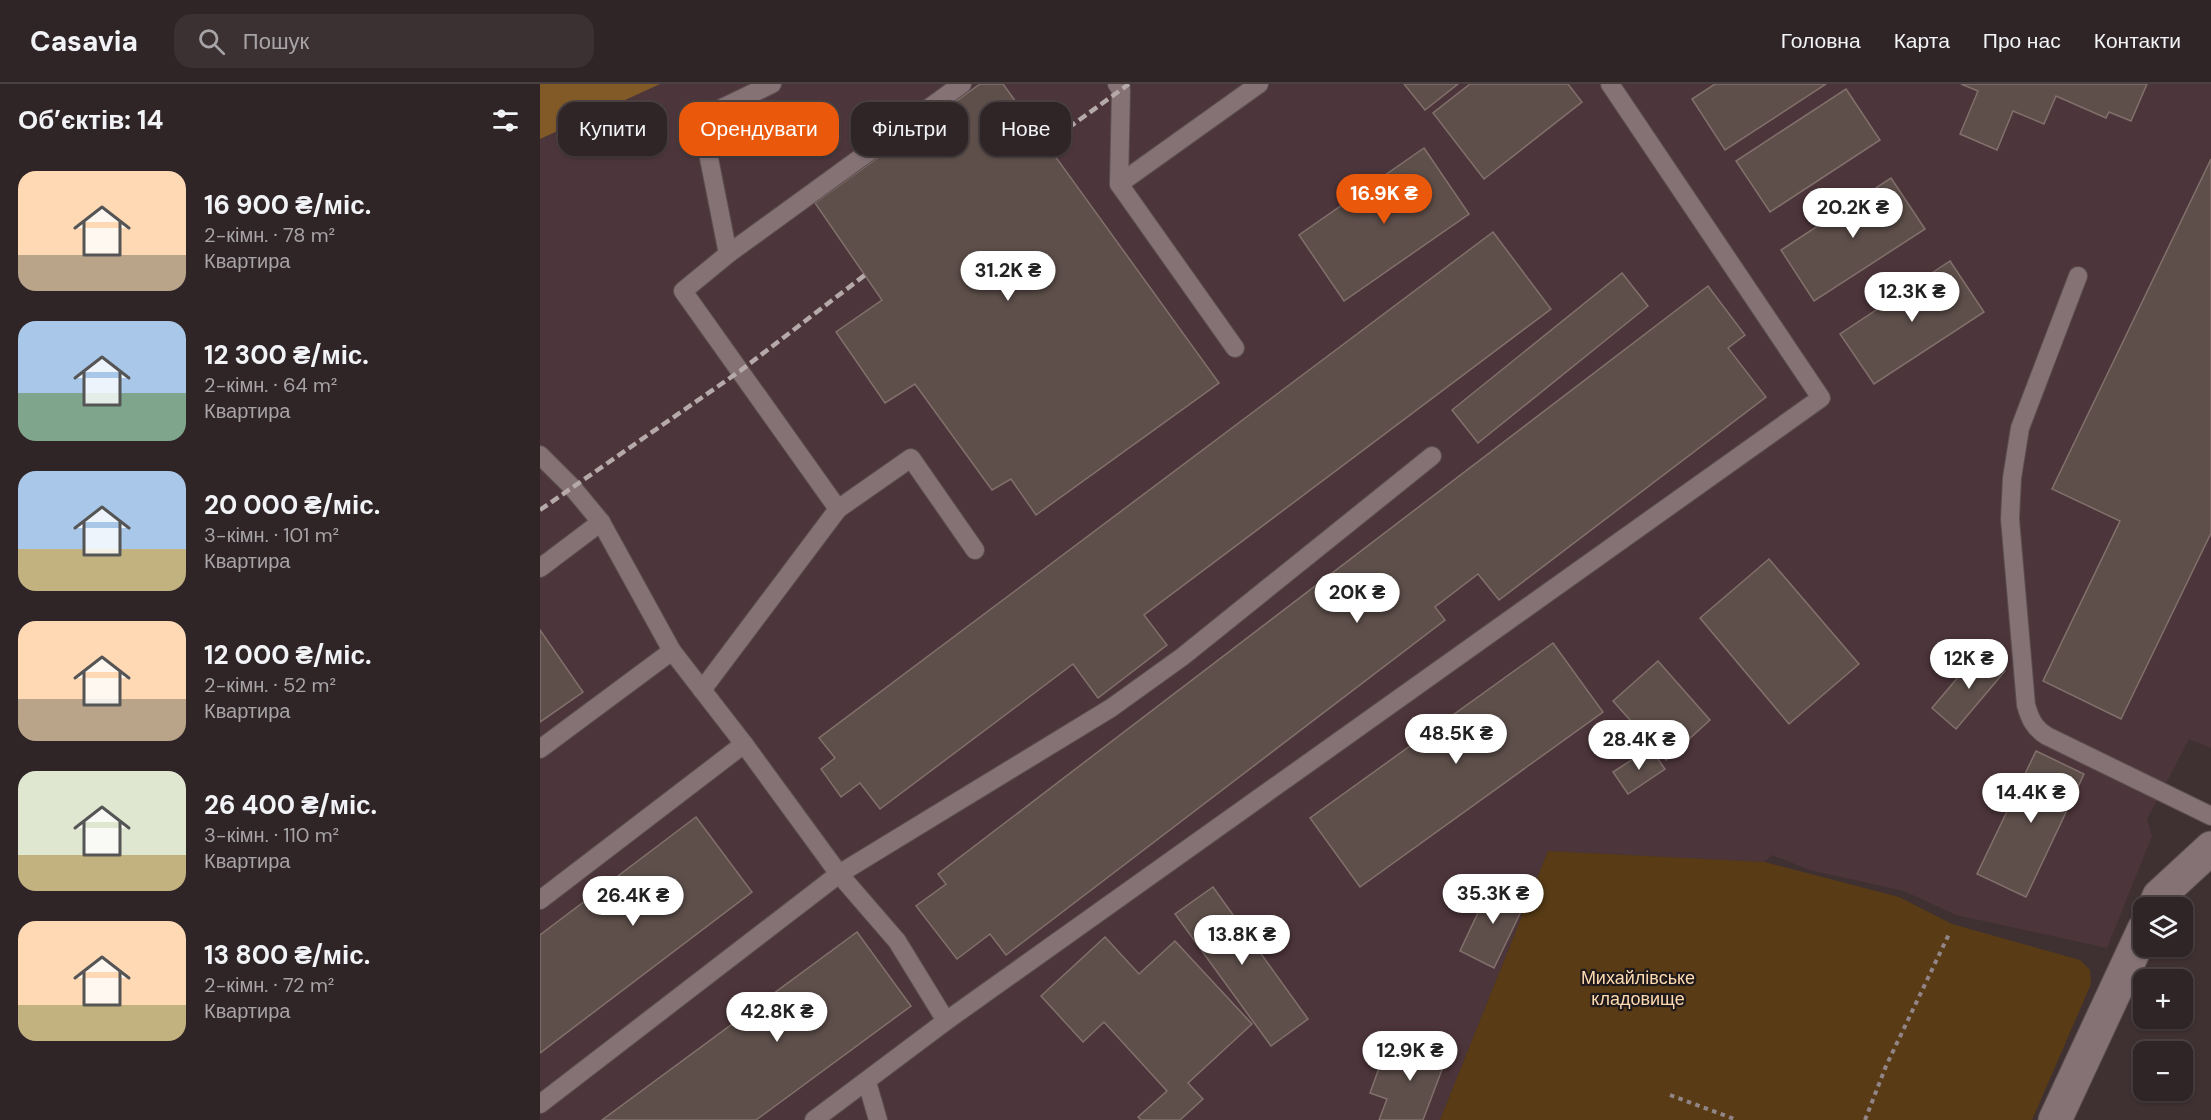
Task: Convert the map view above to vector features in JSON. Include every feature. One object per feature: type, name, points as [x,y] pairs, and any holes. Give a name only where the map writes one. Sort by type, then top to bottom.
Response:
[{"type":"street","points":[[2159,897],[2211,848]]},
{"type":"street","points":[[2055,1120],[2133,953]]},
{"type":"lane","points":[[728,254],[701,118],[772,84]]},
{"type":"lane","points":[[838,509],[683,291],[728,254],[962,84]]},
{"type":"lane","points":[[1118,84],[1121,90],[1119,184],[1234,348]]},
{"type":"lane","points":[[1119,184],[1259,84]]},
{"type":"lane","points":[[814,1120],[946,1021],[1821,398],[1610,84]]},
{"type":"lane","points":[[2078,276],[2020,428],[2012,478],[2010,519],[2026,705],[2031,722],[2047,736],[2211,816]]},
{"type":"lane","points":[[540,455],[572,487],[601,522],[672,651],[744,744],[839,874],[897,941],[946,1021]]},
{"type":"lane","points":[[540,1104],[839,874],[1111,708],[1182,657],[1432,456]]},
{"type":"lane","points":[[702,690],[838,509],[912,458],[975,550]]},
{"type":"lane","points":[[540,568],[601,522]]},
{"type":"lane","points":[[540,749],[672,651]]},
{"type":"lane","points":[[540,900],[744,744]]},
{"type":"lane","points":[[867,1082],[878,1120]]},
{"type":"path","points":[[1864,1120],[1886,1066],[1949,934]]},
{"type":"path","points":[[1670,1095],[1737,1120]]},
{"type":"shaded area","points":[[540,84],[2211,84],[2211,748],[2189,739],[2147,819],[2152,836],[2107,948],[1956,915],[1904,891],[1810,870],[1772,855],[1765,862],[1548,851],[1440,1120],[540,1120]]},
{"type":"shaded area","points":[[540,84],[660,84],[621,102],[558,102],[558,131],[540,139]]},
{"type":"green space","name":"Михайлівське кладовище","points":[[1548,851],[1765,862],[1899,897],[1952,924],[2080,960],[2090,970],[2091,984],[2032,1120],[1440,1120]]},
{"type":"building","points":[[980,84],[1003,84],[1016,102],[980,102],[980,156],[1055,156],[1219,383],[1036,515],[1011,479],[992,490],[915,384],[885,403],[836,332],[882,300],[815,203],[880,156],[968,156],[968,102],[955,102]]},
{"type":"building","points":[[1404,84],[1458,84],[1425,110]]},
{"type":"building","points":[[1470,84],[1568,84],[1582,102],[1484,179],[1433,113]]},
{"type":"building","points":[[1715,84],[1826,84],[1725,150],[1692,99]]},
{"type":"building","points":[[1961,84],[2147,84],[2131,121],[2109,112],[2106,118],[2056,96],[2044,124],[2013,111],[1997,150],[1960,134],[1978,91]]},
{"type":"building","points":[[1846,89],[1880,140],[1770,212],[1736,161]]},
{"type":"building","points":[[1424,148],[1469,214],[1344,301],[1299,235]]},
{"type":"building","points":[[2211,159],[2211,533],[2121,719],[2043,681],[2120,521],[2052,489]]},
{"type":"building","points":[[1891,178],[1925,229],[1814,301],[1781,250]]},
{"type":"building","points":[[1493,232],[1551,309],[1144,615],[1167,645],[1098,698],[1073,664],[880,809],[860,783],[841,797],[821,769],[835,758],[819,738]]},
{"type":"building","points":[[1950,261],[1984,312],[1874,384],[1840,334]]},
{"type":"building","points":[[1622,273],[1648,306],[1478,443],[1452,410]]},
{"type":"building","points":[[1708,286],[1745,335],[1728,348],[1766,397],[1499,600],[1478,574],[1435,607],[1445,620],[1006,955],[990,934],[957,959],[916,906],[946,884],[938,874]]},
{"type":"building","points":[[1769,559],[1859,664],[1789,724],[1700,618]]},
{"type":"building","points":[[540,630],[583,692],[540,722]]},
{"type":"building","points":[[1553,643],[1603,712],[1360,887],[1310,818]]},
{"type":"building","points":[[1981,650],[2005,671],[1956,729],[1932,708]]},
{"type":"building","points":[[1658,661],[1710,720],[1666,760],[1613,701]]},
{"type":"building","points":[[1650,748],[1665,769],[1628,794],[1613,772]]},
{"type":"building","points":[[2036,751],[2084,774],[2026,897],[1977,874]]},
{"type":"building","points":[[696,817],[752,892],[540,1053],[540,935]]},
{"type":"building","points":[[1492,883],[1527,899],[1494,968],[1460,951]]},
{"type":"building","points":[[1213,887],[1308,1019],[1271,1046],[1175,914]]},
{"type":"building","points":[[857,932],[911,1006],[756,1120],[602,1120]]},
{"type":"building","points":[[1105,937],[1139,974],[1175,941],[1252,1024],[1188,1083],[1203,1099],[1180,1120],[1141,1120],[1138,1117],[1167,1091],[1104,1022],[1083,1042],[1041,996]]},
{"type":"building","points":[[1412,1037],[1449,1051],[1423,1120],[1379,1120],[1387,1099],[1370,1093],[1383,1057],[1403,1064]]},
{"type":"railway","points":[[1071,126],[1129,84]]},
{"type":"railway","points":[[540,510],[740,371],[865,275]]}]
